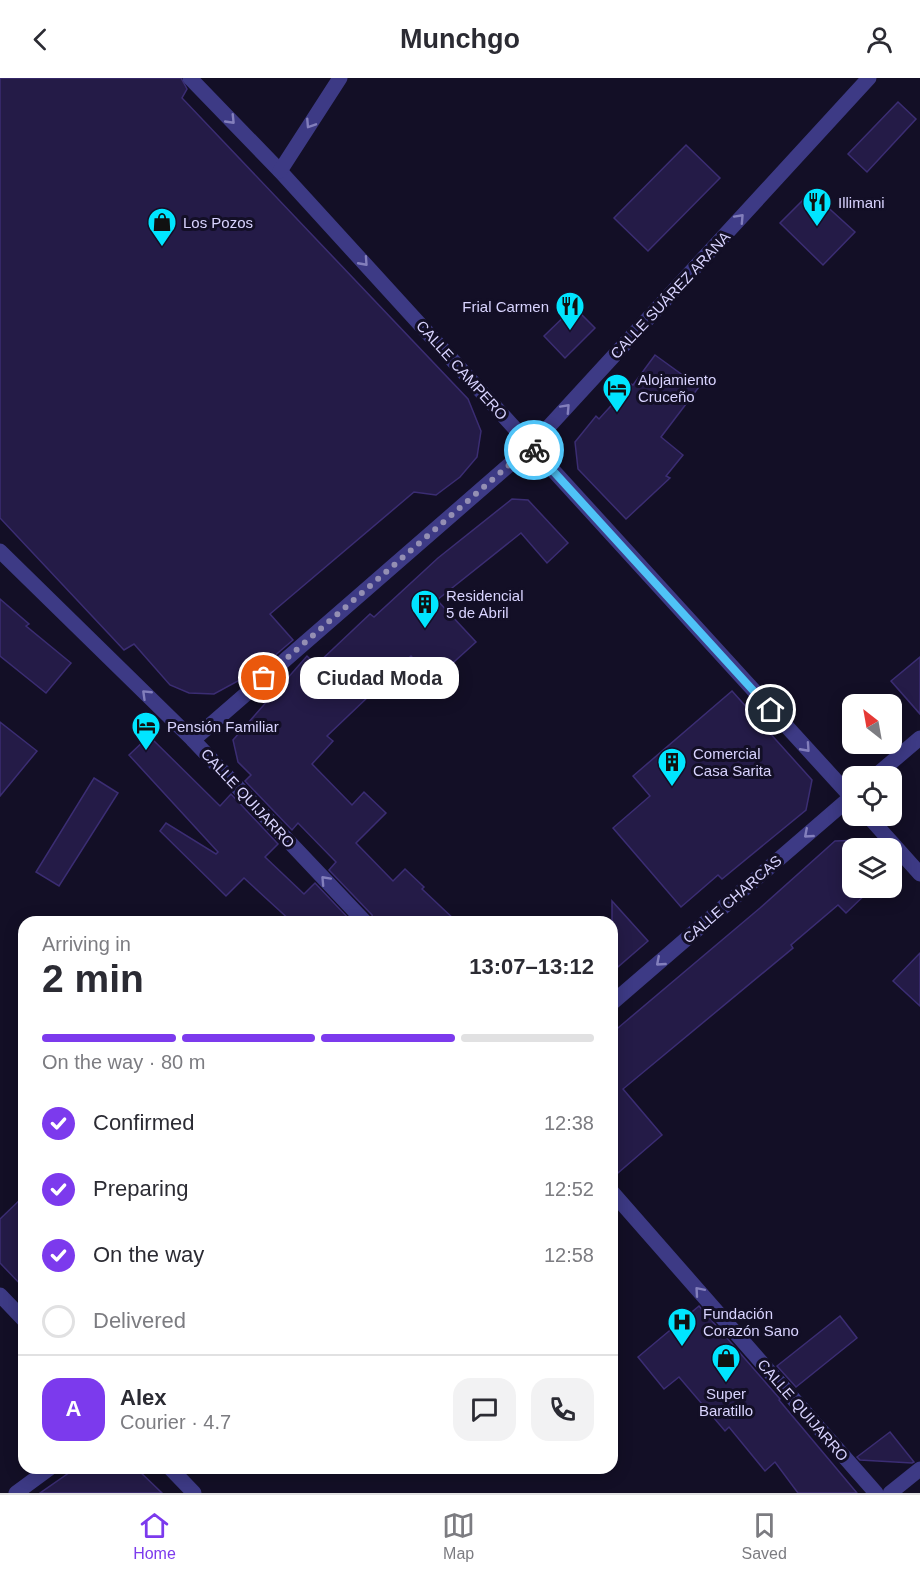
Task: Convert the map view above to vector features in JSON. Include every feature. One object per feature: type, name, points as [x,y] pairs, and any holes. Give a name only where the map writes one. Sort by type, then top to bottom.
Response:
[{"type":"street","name":"CALLE CAMPERO","points":[[190,78],[280,171],[842,786]]},
{"type":"street","points":[[280,171],[340,78]]},
{"type":"street","name":"CALLE SUÁREZ ARANA","points":[[193,740],[531,446],[868,78]]},
{"type":"street","name":"CALLE QUIJARRO","points":[[0,551],[193,740],[359,916]]},
{"type":"street","points":[[887,766],[920,738]]},
{"type":"street","name":"CALLE CHARCAS","points":[[618,998],[842,806]]},
{"type":"street","points":[[877,826],[920,874]]},
{"type":"street","name":"CALLE QUIJARRO","points":[[618,1199],[876,1493]]},
{"type":"street","points":[[0,1295],[18,1314]]},
{"type":"street","points":[[890,1493],[920,1469]]},
{"type":"street","points":[[16,1493],[42,1474]]},
{"type":"street","points":[[176,1474],[194,1493]]},
{"type":"building","name":"Los Pozos","points":[[0,78],[181,78],[187,89],[182,98],[468,399],[481,431],[477,457],[460,477],[436,495],[414,492],[270,614],[293,640],[258,670],[214,694],[189,693],[170,685],[134,644],[124,650],[0,518]]},
{"type":"building","points":[[898,102],[916,119],[867,172],[848,154]]},
{"type":"building","points":[[686,145],[720,178],[648,251],[614,218]]},
{"type":"building","name":"Illimani","points":[[811,192],[855,232],[823,265],[780,223]]},
{"type":"building","name":"Frial Carmen","points":[[574,307],[595,328],[565,358],[544,336]]},
{"type":"building","points":[[655,355],[699,387],[661,437],[683,455],[666,476],[670,478],[626,519],[578,469],[575,442],[596,416],[599,419],[631,384],[633,385]]},
{"type":"building","points":[[512,499],[528,500],[568,543],[547,563],[521,533],[437,600],[476,642],[434,680],[411,656],[327,736],[333,741],[312,764],[352,805],[364,792],[386,813],[356,843],[393,881],[405,869],[451,916],[372,916],[329,870],[336,862],[298,823],[292,830],[245,781],[251,775],[238,762],[233,740],[307,656],[316,665],[370,614],[374,617],[438,558]]},
{"type":"building","points":[[0,599],[29,624],[26,626],[71,663],[46,693],[0,656]]},
{"type":"building","points":[[920,657],[920,714],[891,681]]},
{"type":"building","points":[[732,691],[812,780],[806,810],[722,879],[718,875],[681,907],[613,828],[650,796],[633,776]]},
{"type":"building","points":[[0,722],[37,751],[0,796]]},
{"type":"building","points":[[149,736],[220,806],[231,794],[278,844],[265,857],[304,894],[315,883],[346,916],[285,916],[244,878],[226,896],[160,831],[166,823],[216,854],[218,852],[129,755]]},
{"type":"building","points":[[94,778],[118,793],[59,886],[36,872]]},
{"type":"building","points":[[835,841],[842,841],[842,898],[862,898],[846,913],[838,905],[791,945],[793,948],[623,1089],[662,1135],[618,1173],[618,1028],[760,908]]},
{"type":"building","points":[[612,901],[648,941],[618,967],[618,916],[612,916]]},
{"type":"building","points":[[920,953],[920,1006],[893,981]]},
{"type":"building","points":[[18,1202],[18,1282],[0,1263],[0,1219]]},
{"type":"building","points":[[699,1306],[780,1399],[857,1493],[798,1493],[775,1462],[765,1471],[729,1427],[725,1431],[679,1377],[664,1389],[638,1357]]},
{"type":"building","points":[[840,1316],[857,1338],[796,1387],[777,1366]]},
{"type":"building","points":[[890,1432],[914,1462],[860,1460],[857,1457]]},
{"type":"building","points":[[67,1474],[142,1474],[162,1493],[40,1493]]},
{"type":"way so far","points":[[264,678],[531,446],[534,450]]},
{"type":"place","name":"Illimani","points":[[817,228]]},
{"type":"place","name":"Los Pozos","points":[[162,248]]},
{"type":"place","name":"Frial Carmen","points":[[570,332]]},
{"type":"place","name":"Alojamiento Cruceño","points":[[617,414]]},
{"type":"place","name":"Residencial 5 de Abril","points":[[425,630]]},
{"type":"place","name":"Ciudad Moda","points":[[264,678]]},
{"type":"place","name":"Pensión Familiar","points":[[146,752]]},
{"type":"place","name":"Comercial Casa Sarita","points":[[672,788]]},
{"type":"place","name":"Fundación Corazón Sano","points":[[682,1348]]},
{"type":"place","name":"Super Baratillo","points":[[726,1384]]},
{"type":"route","points":[[534,450],[771,710]]}]
